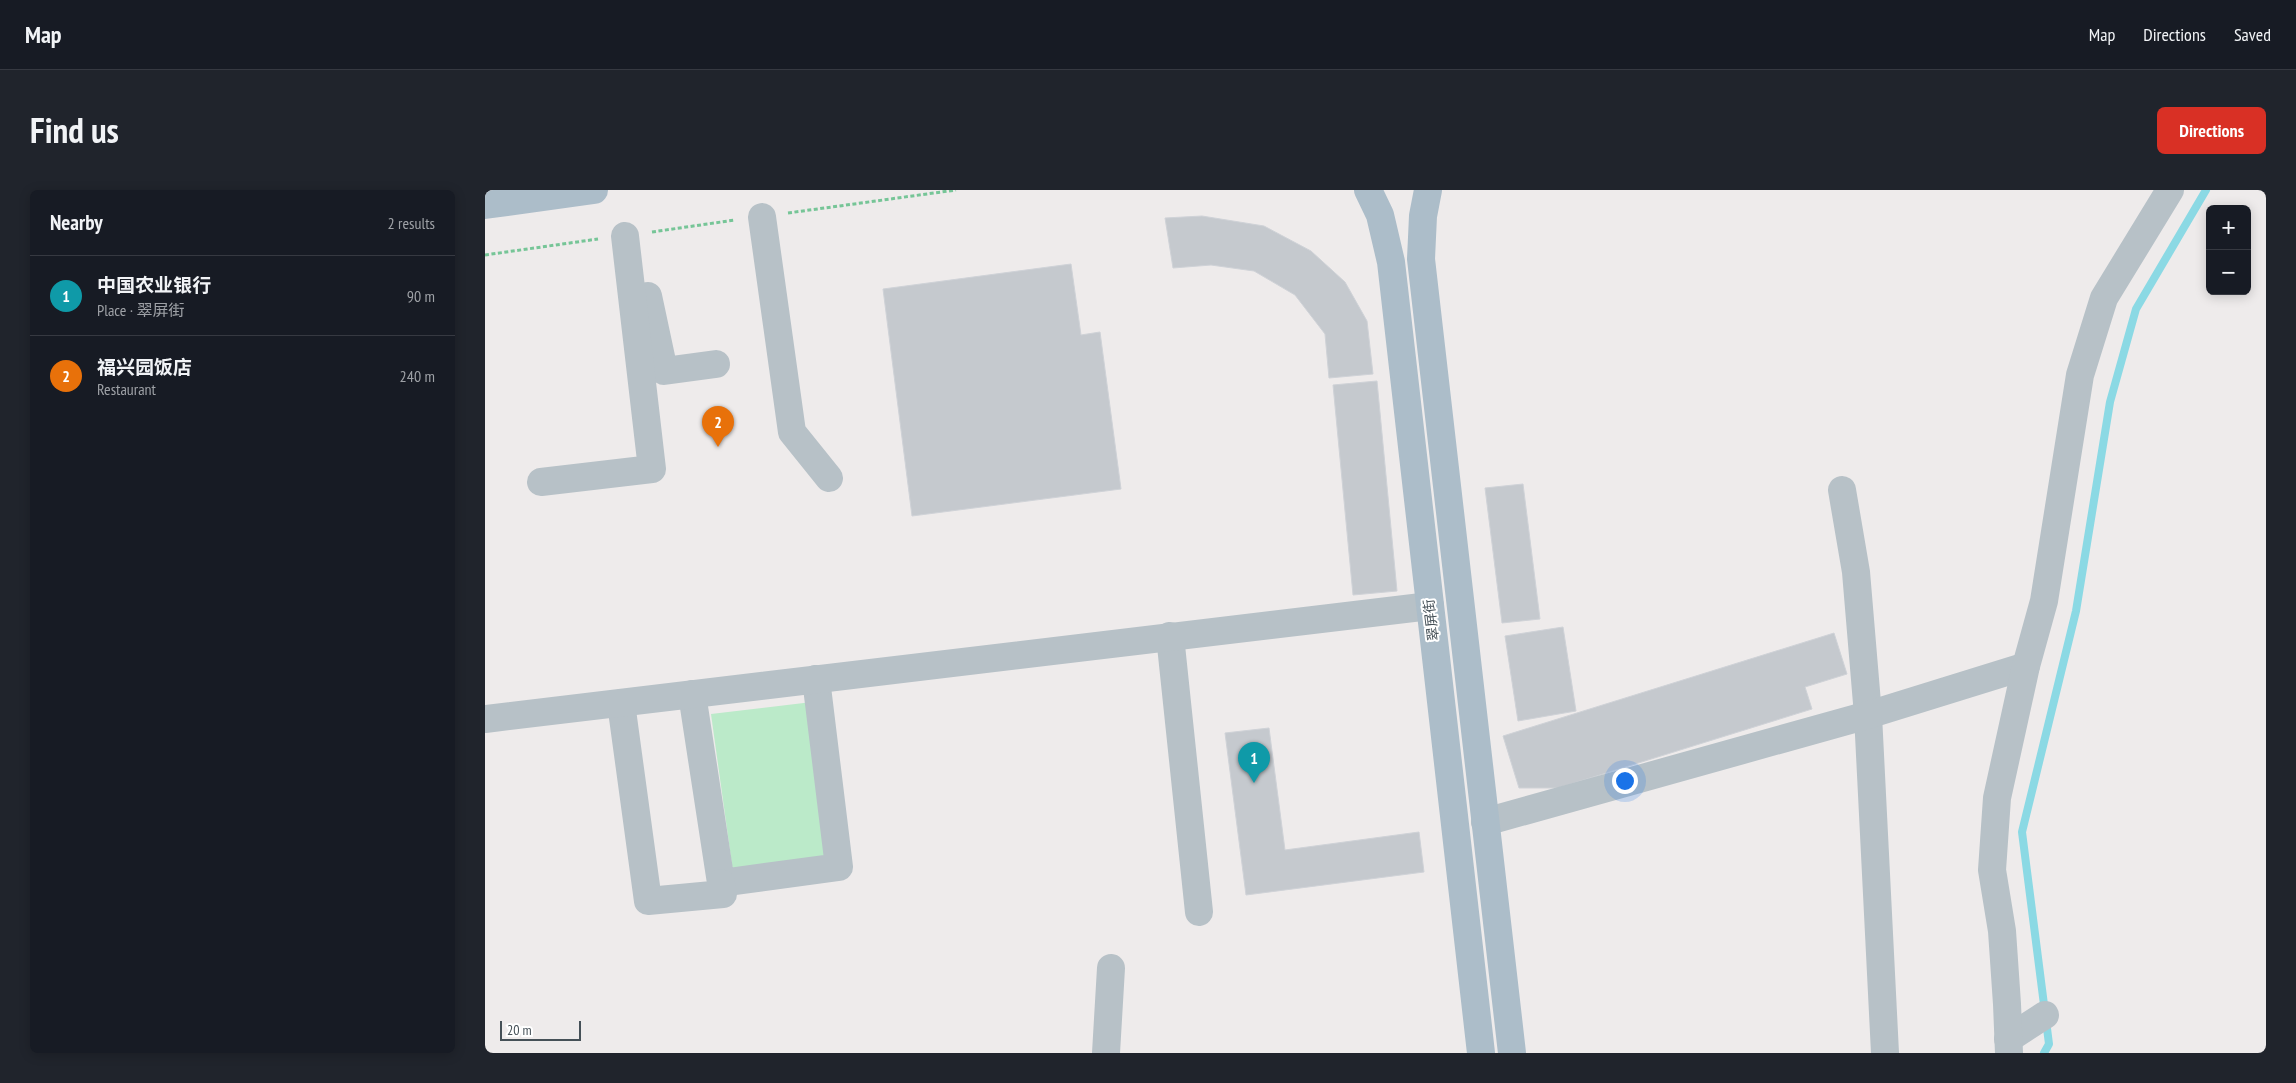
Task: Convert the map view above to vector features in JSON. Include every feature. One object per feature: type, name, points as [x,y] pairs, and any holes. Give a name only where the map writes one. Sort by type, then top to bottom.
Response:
[{"type":"main road","points":[[485,205],[594,190]]},
{"type":"main road","name":"翠屏街","points":[[1368,190],[1380,215],[1391,262],[1481,1053]]},
{"type":"main road","points":[[1429,190],[1423,216],[1421,259],[1512,1053]]},
{"type":"street","points":[[2008,1046],[2002,931],[1992,870],[1997,798],[2026,666],[2044,601],[2080,375],[2104,298],[2170,190]]},
{"type":"street","points":[[762,217],[792,432],[829,478]]},
{"type":"street","points":[[626,244],[644,278],[664,371],[716,364]]},
{"type":"street","points":[[541,482],[652,469],[626,244]]},
{"type":"street","points":[[1842,490],[1856,572],[1868,715],[1885,1053]]},
{"type":"street","points":[[485,719],[1430,606]]},
{"type":"street","points":[[1170,636],[1199,912]]},
{"type":"street","points":[[1485,822],[1868,715],[2026,666]]},
{"type":"street","points":[[721,883],[839,867],[816,679]]},
{"type":"street","points":[[621,703],[648,901],[723,894],[692,694]]},
{"type":"street","points":[[1106,1053],[1111,968]]},
{"type":"street","points":[[2008,1046],[2045,1015]]},
{"type":"path","points":[[485,255],[626,244],[762,217],[956,190]]},
{"type":"green space","points":[[812,702],[830,860],[733,872],[711,714]]},
{"type":"building","points":[[1202,216],[1264,226],[1311,251],[1345,282],[1367,321],[1373,374],[1329,378],[1325,334],[1295,295],[1254,271],[1211,265],[1173,268],[1165,218]]},
{"type":"building","points":[[1071,264],[1081,335],[1100,332],[1121,489],[912,516],[883,289]]},
{"type":"building","points":[[1377,381],[1397,591],[1353,595],[1333,385]]},
{"type":"building","points":[[1523,484],[1540,619],[1502,623],[1485,488]]},
{"type":"building","points":[[1563,627],[1576,711],[1518,721],[1505,636]]},
{"type":"building","points":[[1834,633],[1847,674],[1805,687],[1812,709],[1558,788],[1519,788],[1503,736]]},
{"type":"building","points":[[1269,728],[1285,850],[1419,832],[1424,872],[1246,895],[1225,733]]},
{"type":"waterway","points":[[2044,1053],[2049,1044],[2022,832],[2076,611],[2110,402],[2136,309],[2206,190]]},
{"type":"place","name":"福兴园饭店","points":[[718,447]]},
{"type":"place","name":"中国农业银行","points":[[1254,783]]}]
